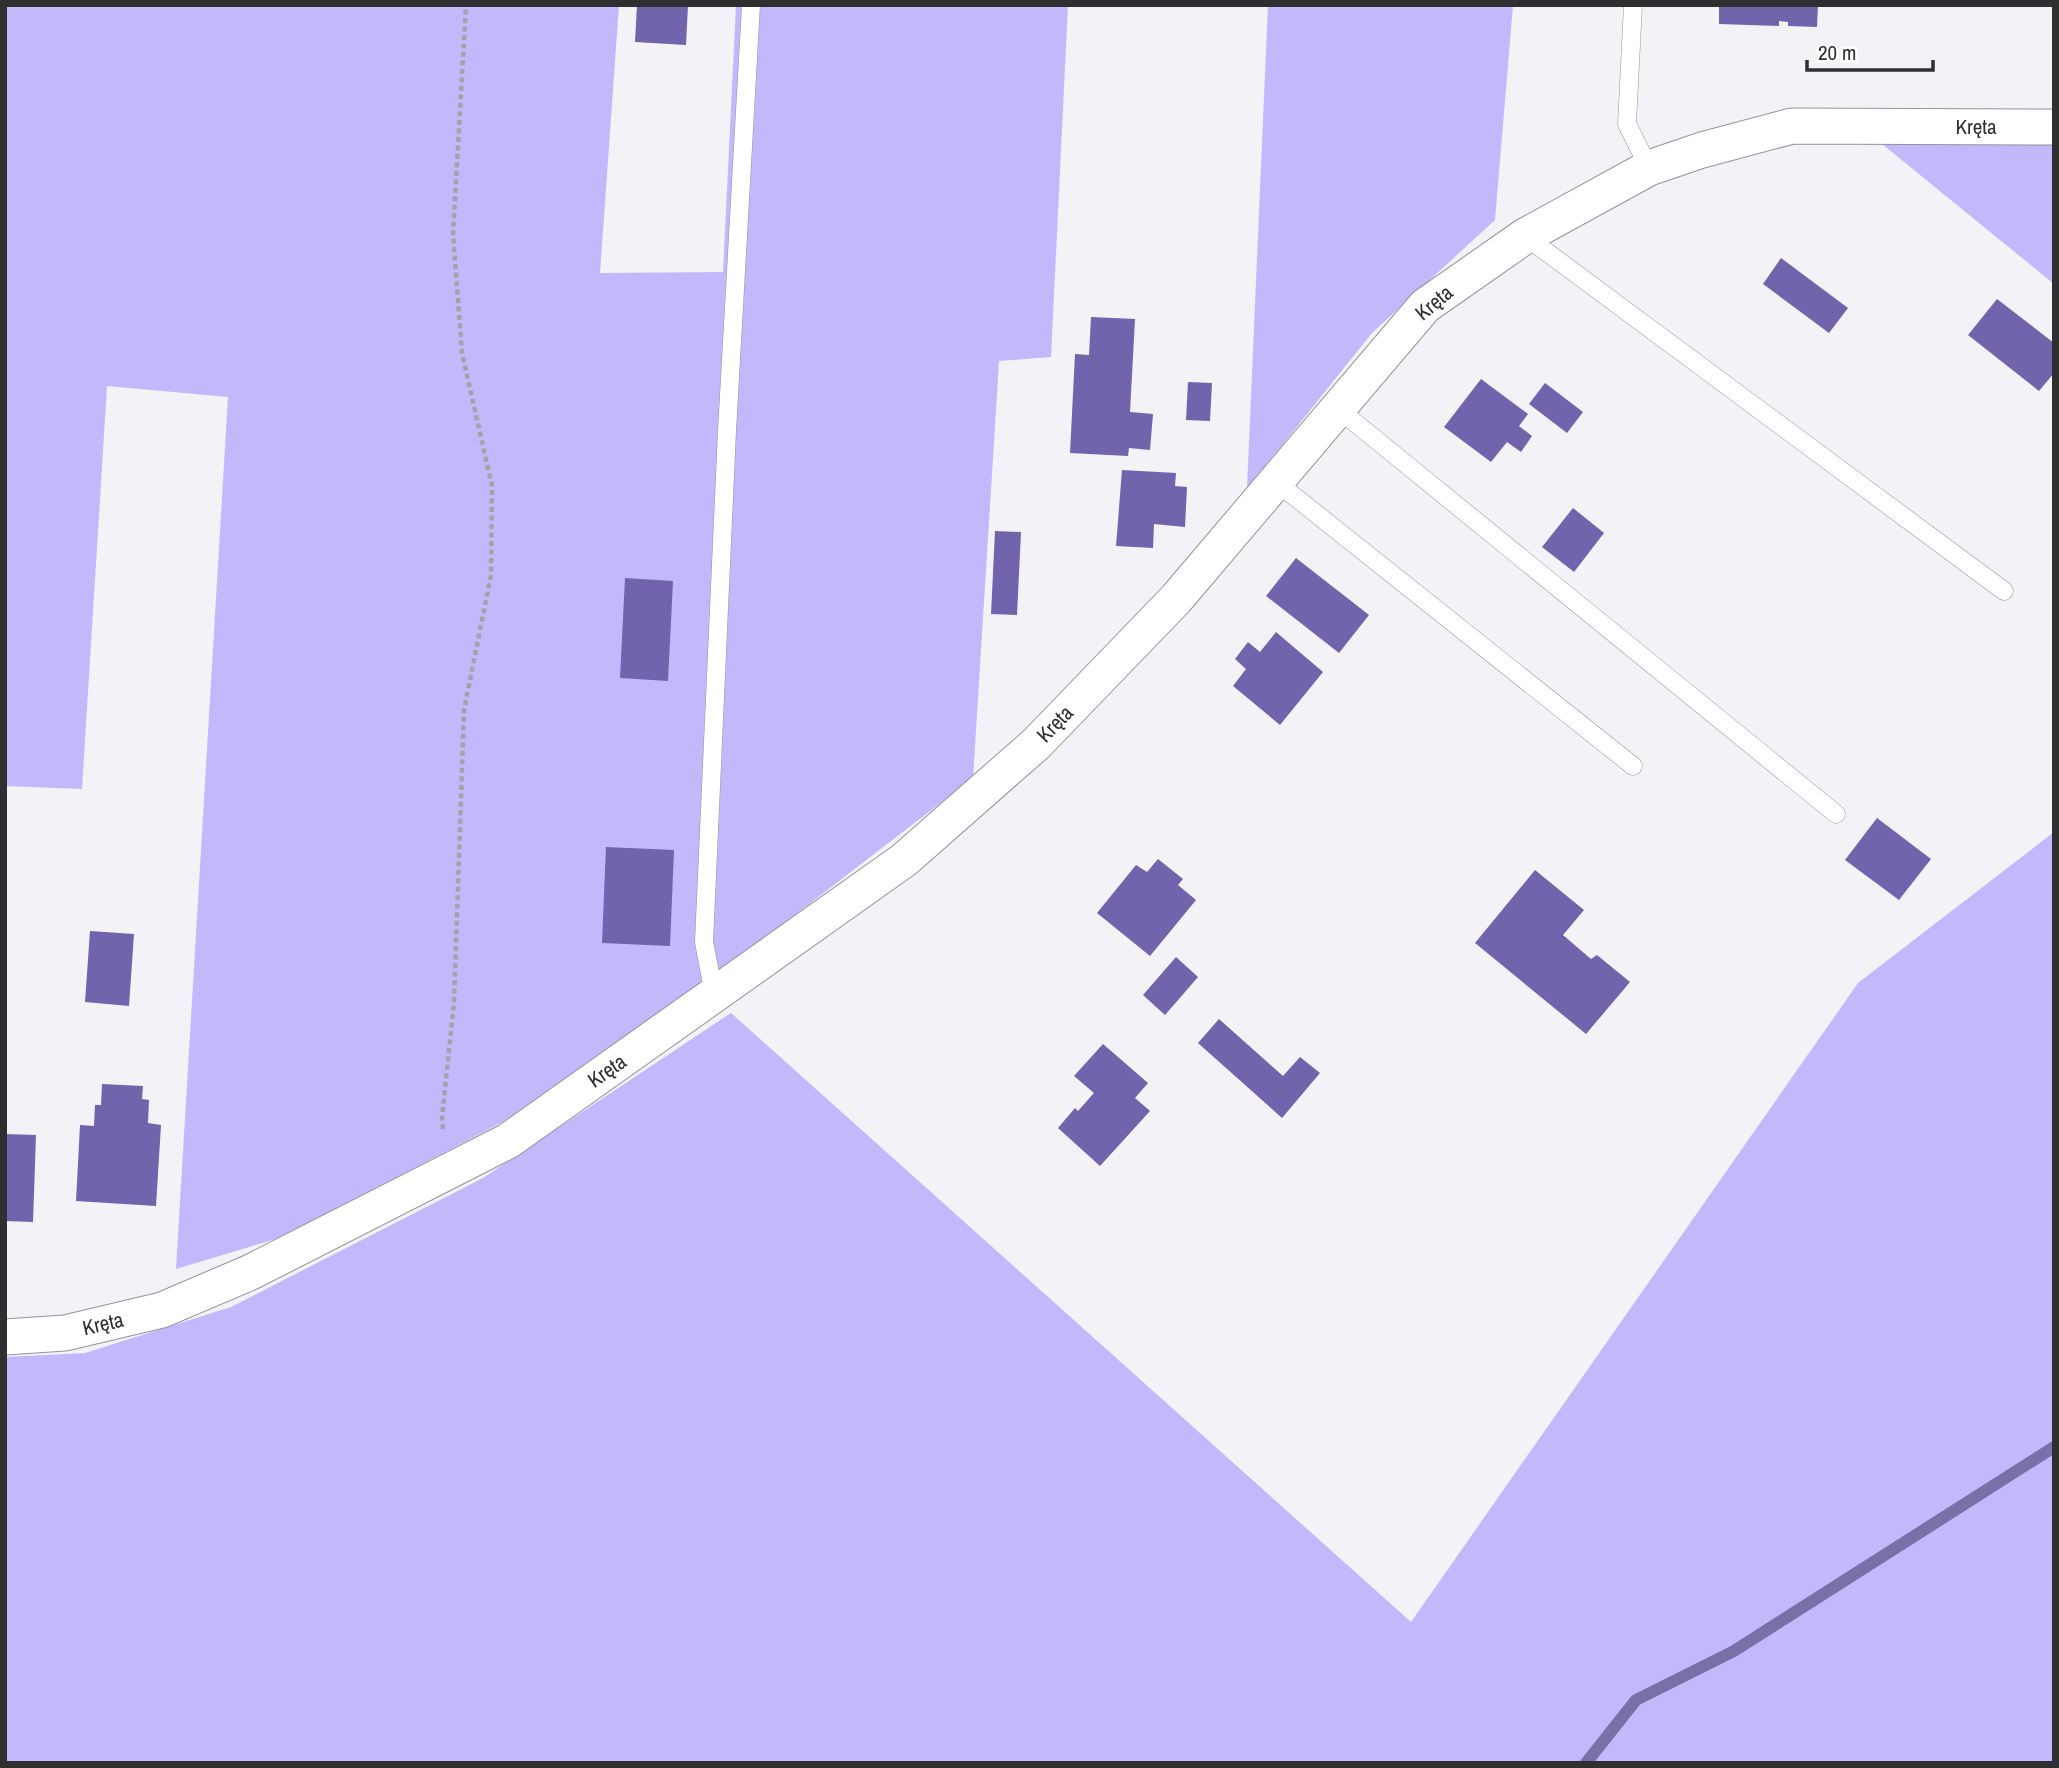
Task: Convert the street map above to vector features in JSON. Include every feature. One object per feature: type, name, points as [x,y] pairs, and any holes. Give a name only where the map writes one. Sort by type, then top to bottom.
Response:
[{"type":"street","name":"Kręta","points":[[5,1337],[65,1333],[162,1310],[251,1272],[508,1141],[904,860],[1036,744],[1176,599],[1425,306],[1525,236],[1649,168],[1702,150],[1792,126],[2054,127]]},
{"type":"lane","points":[[714,994],[704,942],[727,431],[751,5]]},
{"type":"lane","points":[[1633,5],[1627,124],[1649,168]]},
{"type":"lane","points":[[1525,236],[2004,591]]},
{"type":"lane","points":[[1337,408],[1836,814]]},
{"type":"lane","points":[[1275,481],[1633,766]]},
{"type":"path","points":[[448,1172],[442,1117],[454,1003],[464,710],[491,575],[492,486],[463,353],[453,234],[467,5]]},
{"type":"shaded area","points":[[5,5],[619,5],[600,273],[723,272],[736,5],[1068,5],[1051,357],[999,361],[973,778],[700,988],[599,1054],[503,1122],[279,1238],[176,1269],[228,397],[107,386],[82,789],[5,786]]},
{"type":"shaded area","points":[[1268,5],[1513,5],[1495,220],[1372,333],[1247,489]]},
{"type":"shaded area","points":[[1930,141],[2054,143],[2054,284],[1882,144]]},
{"type":"shaded area","points":[[2054,832],[2054,1763],[5,1763],[5,1357],[85,1353],[231,1307],[483,1178],[731,1013],[1411,1622],[1858,983]]},
{"type":"building","points":[[637,5],[688,5],[686,45],[635,42]]},
{"type":"building","points":[[1719,5],[1818,5],[1817,27],[1788,26],[1788,22],[1779,21],[1779,26],[1719,24]]},
{"type":"building","points":[[1781,258],[1848,308],[1829,333],[1763,284]]},
{"type":"building","points":[[1997,299],[2054,343],[2054,373],[2039,391],[1968,335]]},
{"type":"building","points":[[1091,317],[1135,319],[1130,412],[1153,414],[1150,450],[1129,448],[1128,456],[1070,453],[1075,354],[1089,355]]},
{"type":"building","points":[[1481,379],[1528,414],[1519,426],[1532,436],[1521,452],[1507,442],[1491,462],[1444,427]]},
{"type":"building","points":[[1188,382],[1212,383],[1210,421],[1186,420]]},
{"type":"building","points":[[1545,383],[1583,412],[1567,433],[1529,404]]},
{"type":"building","points":[[1122,470],[1176,473],[1175,486],[1187,487],[1185,527],[1154,524],[1153,548],[1116,546]]},
{"type":"building","points":[[1573,508],[1604,533],[1574,572],[1542,547]]},
{"type":"building","points":[[995,531],[1021,532],[1017,615],[991,614]]},
{"type":"building","points":[[1296,558],[1369,615],[1339,653],[1266,596]]},
{"type":"building","points":[[625,578],[673,581],[668,681],[620,678]]},
{"type":"building","points":[[1276,632],[1323,672],[1280,725],[1233,686],[1246,669],[1235,659],[1248,642],[1260,652]]},
{"type":"building","points":[[1877,818],[1931,859],[1899,900],[1845,860]]},
{"type":"building","points":[[606,847],[674,850],[670,946],[602,943]]},
{"type":"building","points":[[1158,859],[1183,879],[1178,885],[1196,900],[1150,956],[1097,913],[1136,865],[1147,872]]},
{"type":"building","points":[[1535,870],[1584,910],[1563,935],[1591,959],[1597,955],[1630,982],[1586,1034],[1475,943]]},
{"type":"building","points":[[90,931],[134,934],[129,1006],[85,1002]]},
{"type":"building","points":[[1176,957],[1198,977],[1165,1015],[1143,995]]},
{"type":"building","points":[[1219,1019],[1283,1076],[1300,1057],[1320,1073],[1282,1118],[1198,1043]]},
{"type":"building","points":[[1103,1044],[1148,1083],[1135,1098],[1150,1111],[1100,1166],[1058,1128],[1075,1108],[1078,1111],[1094,1093],[1074,1076]]},
{"type":"building","points":[[102,1084],[143,1086],[142,1099],[149,1100],[148,1123],[161,1125],[156,1206],[76,1201],[80,1125],[94,1126],[95,1105],[101,1105]]},
{"type":"building","points":[[5,1134],[36,1135],[33,1222],[5,1221]]},
{"type":"waterway","points":[[1586,1763],[1636,1700],[1734,1651],[2054,1447]]}]
